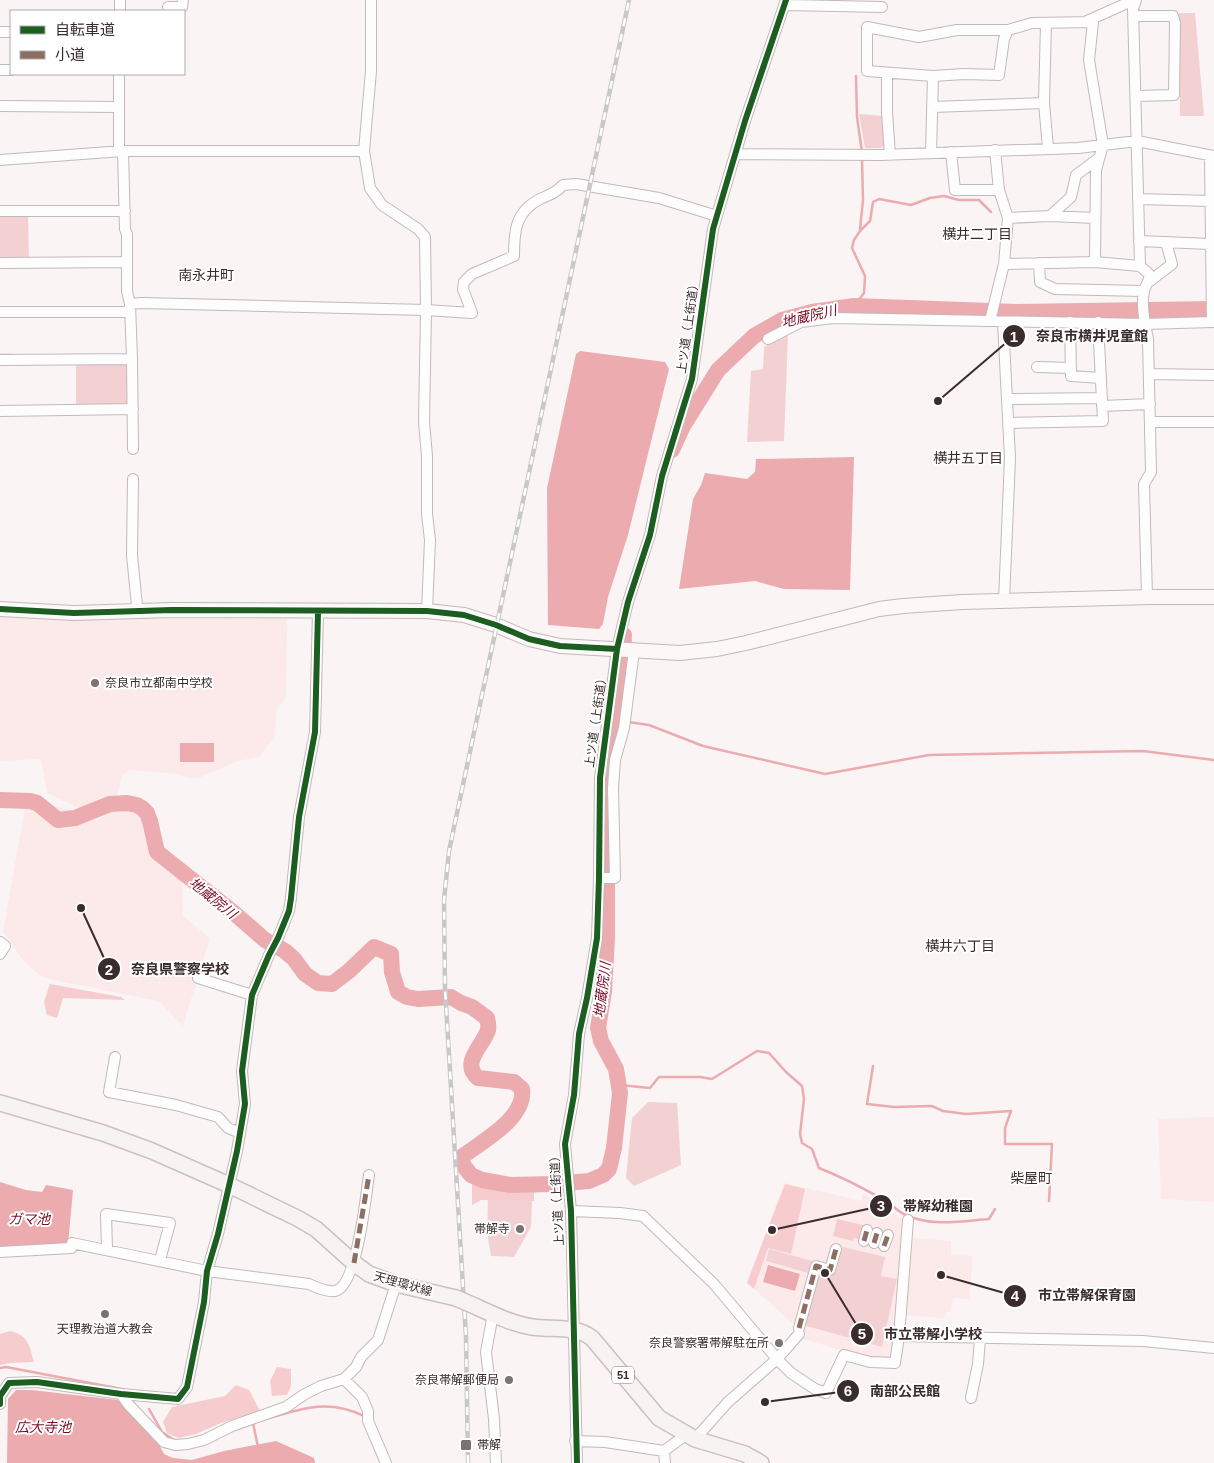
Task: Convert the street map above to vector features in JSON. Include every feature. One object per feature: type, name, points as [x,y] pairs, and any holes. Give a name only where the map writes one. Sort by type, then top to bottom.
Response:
[{"type":"main road","name":"天理環状線","points":[[0,1103],[119,1139],[152,1151],[230,1185],[264,1201],[316,1230],[369,1274],[396,1284],[456,1298],[519,1324],[532,1327],[573,1329],[583,1332],[592,1338],[659,1418],[691,1436],[745,1454],[761,1463]]},
{"type":"street","points":[[168,7],[182,7],[183,0]]},
{"type":"street","points":[[371,0],[372,70],[364,151],[370,188],[382,204],[418,229],[425,237],[424,422],[427,456],[427,514],[430,540],[427,611]]},
{"type":"street","points":[[1135,0],[1140,266]]},
{"type":"street","points":[[1086,22],[1135,0]]},
{"type":"street","points":[[786,2],[882,7]]},
{"type":"street","name":"上ツ道（上街道）","points":[[576,1463],[571,1211],[565,1144],[574,1095],[579,1034],[597,938],[605,878],[600,778],[617,649],[628,602],[650,536],[662,476],[692,379],[709,255],[717,216],[745,120],[786,2]]},
{"type":"street","points":[[1134,16],[1173,16],[1175,23],[1174,95],[1136,96]]},
{"type":"street","points":[[1008,30],[1004,39],[999,75],[964,74],[933,76],[867,71],[867,28],[919,37],[957,30],[1008,30],[1032,23],[1093,22],[1089,60],[1103,145],[1096,170],[1095,262]]},
{"type":"street","points":[[1046,23],[1044,103],[1048,148]]},
{"type":"street","points":[[887,73],[890,155]]},
{"type":"street","points":[[119,75],[127,262],[126,291],[130,308],[132,359],[133,449]]},
{"type":"street","points":[[931,153],[933,76]]},
{"type":"street","points":[[932,107],[1044,103]]},
{"type":"street","points":[[0,106],[119,107]]},
{"type":"street","points":[[735,154],[890,155],[1078,148],[1137,142],[1212,156],[1212,316],[1144,316],[1098,322],[1003,322],[991,317],[833,318],[801,322],[768,338]]},
{"type":"street","points":[[991,317],[1004,264],[1008,218],[999,190],[995,150]]},
{"type":"street","points":[[0,160],[121,151],[364,151]]},
{"type":"street","points":[[952,152],[955,190],[999,190]]},
{"type":"street","points":[[1050,216],[1071,197],[1076,175],[1099,158]]},
{"type":"street","points":[[0,312],[130,308],[141,303],[426,310],[472,313],[463,289],[464,282],[472,274],[514,256],[514,232],[518,220],[529,206],[557,192],[563,185],[576,184],[658,198],[717,216]]},
{"type":"street","points":[[1138,199],[1211,201]]},
{"type":"street","points":[[0,211],[125,211]]},
{"type":"street","points":[[1008,218],[1050,216],[1096,218]]},
{"type":"street","points":[[1139,241],[1211,244]]},
{"type":"street","points":[[1146,597],[1144,484],[1151,472],[1151,422],[1144,291],[1150,281],[1172,264],[1166,242]]},
{"type":"street","points":[[0,263],[127,262]]},
{"type":"street","points":[[1004,264],[1095,262],[1140,266],[1149,274],[1150,281]]},
{"type":"street","points":[[1039,263],[1040,282],[1055,289],[1144,291]]},
{"type":"street","points":[[1003,322],[1010,458],[1004,601]]},
{"type":"street","points":[[1070,322],[1071,376],[1101,378]]},
{"type":"street","points":[[1008,423],[1103,421],[1098,322]]},
{"type":"street","points":[[0,360],[132,359]]},
{"type":"street","points":[[1037,366],[1071,368]]},
{"type":"street","points":[[1149,374],[1214,375]]},
{"type":"street","points":[[1007,399],[1150,404]]},
{"type":"street","points":[[0,411],[133,409]]},
{"type":"street","points":[[1151,422],[1214,422]]},
{"type":"street","points":[[133,480],[132,555],[137,606]]},
{"type":"street","points":[[0,609],[74,613],[172,610],[427,611],[464,615],[529,638],[560,646],[680,653],[746,643],[879,609],[930,604],[1004,601],[1214,597]]},
{"type":"street","points":[[0,1377],[9,1383],[37,1382],[178,1400],[187,1387],[204,1302],[207,1271],[230,1185],[245,1104],[242,1071],[252,995],[278,938],[291,898],[299,817],[315,732],[318,612]]},
{"type":"street","points":[[605,878],[614,878],[613,788],[615,760],[625,723],[634,651]]},
{"type":"street","points":[[0,942],[5,946],[0,954]]},
{"type":"street","points":[[198,978],[252,995]]},
{"type":"street","points":[[115,1058],[109,1092],[176,1105],[218,1117],[228,1128],[240,1133]]},
{"type":"street","points":[[0,1252],[71,1248],[72,1243],[207,1271],[309,1284],[320,1290],[336,1291],[343,1286],[354,1263],[369,1175]]},
{"type":"street","points":[[571,1211],[642,1216],[714,1284],[777,1359],[805,1384],[826,1393],[844,1355],[870,1362],[895,1363],[899,1336],[908,1220]]},
{"type":"street","points":[[107,1249],[106,1214],[170,1223],[160,1260]]},
{"type":"street","points":[[872,1231],[874,1243],[888,1235]]},
{"type":"street","points":[[575,1441],[604,1442],[664,1451],[691,1436],[777,1359],[799,1331],[816,1266],[830,1270],[836,1249]]},
{"type":"street","points":[[121,1394],[164,1442],[175,1446],[204,1440],[232,1426],[286,1407],[305,1394],[344,1378],[356,1367],[361,1357],[378,1340],[396,1284]]},
{"type":"street","points":[[493,1314],[486,1352],[494,1419],[496,1463]]},
{"type":"street","points":[[899,1336],[1143,1341],[1214,1348]]},
{"type":"street","points":[[971,1398],[978,1364],[980,1339]]},
{"type":"street","points":[[344,1378],[362,1397],[386,1463]]},
{"type":"street","points":[[0,1404],[0,1396],[9,1383]]},
{"type":"street","points":[[664,1451],[665,1463]]},
{"type":"shaded area","points":[[1179,13],[1195,13],[1204,116],[1180,116]]},
{"type":"shaded area","points":[[859,114],[885,116],[888,143],[881,148],[865,148]]},
{"type":"shaded area","points":[[0,215],[28,215],[29,259],[0,259]]},
{"type":"shaded area","points":[[788,334],[784,441],[747,442],[751,371],[763,369],[764,347]]},
{"type":"shaded area","points":[[76,363],[124,363],[128,367],[129,401],[125,405],[76,406]]},
{"type":"shaded area","points":[[0,617],[57,619],[287,618],[286,697],[277,709],[275,734],[259,757],[238,761],[199,778],[130,770],[123,775],[116,797],[92,815],[47,793],[41,759],[0,761]]},
{"type":"shaded area","points":[[27,796],[97,820],[122,805],[144,812],[155,853],[182,880],[183,916],[210,938],[183,1026],[159,1001],[53,980],[39,975],[23,960],[3,932]]},
{"type":"shaded area","points":[[50,984],[121,997],[125,1000],[63,998],[57,1018],[47,1015],[44,1002]]},
{"type":"shaded area","points":[[648,1102],[677,1103],[681,1165],[634,1186],[626,1178],[632,1118]]},
{"type":"shaded area","points":[[1214,1117],[1214,1202],[1161,1199],[1158,1119]]},
{"type":"shaded area","points":[[472,1182],[490,1189],[534,1190],[534,1201],[481,1200],[472,1205]]},
{"type":"shaded area","points":[[784,1183],[862,1201],[862,1193],[876,1200],[905,1221],[893,1358],[872,1360],[801,1338],[804,1333],[747,1283]]},
{"type":"shaded area","points":[[785,1184],[805,1189],[791,1254],[768,1248],[754,1289],[747,1283]]},
{"type":"shaded area","points":[[488,1199],[532,1199],[531,1227],[514,1257],[491,1256],[487,1232]]},
{"type":"shaded area","points":[[837,1219],[867,1226],[863,1240],[854,1238],[853,1241],[833,1236]]},
{"type":"shaded area","points":[[913,1238],[951,1241],[951,1255],[973,1256],[969,1299],[953,1298],[951,1312],[945,1312],[944,1318],[905,1315]]},
{"type":"shaded area","points":[[843,1247],[885,1257],[881,1276],[897,1279],[882,1347],[803,1325],[818,1270],[835,1273]]},
{"type":"shaded area","points":[[769,1249],[812,1261],[808,1273],[766,1261]]},
{"type":"shaded area","points":[[10,1331],[25,1339],[34,1362],[0,1365],[0,1334]]},
{"type":"shaded area","points":[[277,1367],[291,1369],[291,1386],[287,1395],[272,1396],[270,1381]]},
{"type":"shaded area","points":[[236,1385],[249,1390],[260,1411],[221,1423],[196,1434],[178,1438],[167,1433],[163,1422],[172,1407],[225,1396]]},
{"type":"water","points":[[580,351],[665,362],[669,369],[628,535],[608,597],[603,624],[599,629],[548,625],[547,488],[576,354]]},
{"type":"water","points":[[854,457],[850,590],[784,589],[755,581],[679,589],[693,499],[705,473],[747,479],[755,472],[756,459]]},
{"type":"water","points":[[180,743],[214,743],[214,762],[180,762]]},
{"type":"water","name":"ガマ池","points":[[0,1182],[26,1190],[42,1192],[46,1185],[73,1190],[68,1245],[0,1248]]},
{"type":"water","points":[[768,1265],[800,1274],[795,1291],[763,1282]]},
{"type":"water","name":"広大寺池","points":[[16,1390],[32,1390],[118,1400],[154,1435],[164,1454],[173,1458],[192,1460],[224,1451],[276,1441],[314,1458],[315,1463],[7,1463],[8,1399]]},
{"type":"waterway","points":[[856,76],[857,117],[862,152]]},
{"type":"waterway","points":[[860,229],[863,200],[862,158]]},
{"type":"waterway","points":[[854,306],[864,293],[865,276],[852,248],[854,240],[870,221],[873,202],[879,199],[911,205],[930,198],[944,196],[959,200],[979,200],[991,212]]},
{"type":"waterway","name":"地蔵院川","points":[[672,450],[683,426],[718,370],[754,336],[782,320],[812,312],[854,306],[1017,312],[1214,309]]},
{"type":"waterway","points":[[0,355],[11,355]]},
{"type":"waterway","name":"地蔵院川","points":[[0,800],[37,803],[58,820],[75,818],[110,804],[127,803],[137,805],[147,813],[157,852],[265,940],[285,951],[294,959],[305,974],[318,983],[332,984],[374,947],[391,954],[392,972],[398,992],[407,997],[418,999],[451,997],[472,1007],[487,1018],[488,1030],[474,1054],[471,1066],[473,1072],[478,1078],[514,1082],[522,1089],[521,1100],[517,1110],[510,1119],[492,1136],[463,1156],[463,1165],[471,1175],[482,1180],[510,1185],[589,1181],[603,1175],[609,1169],[614,1148],[620,1093],[616,1069],[601,1041],[598,1028],[604,992],[607,938],[604,791],[623,660],[624,635]]},
{"type":"waterway","points":[[614,721],[622,722]]},
{"type":"waterway","points":[[628,722],[649,725],[703,746],[825,774],[929,755],[1143,751],[1214,760]]},
{"type":"waterway","points":[[620,1085],[650,1088],[659,1077],[700,1077],[712,1079],[757,1051],[769,1053],[802,1086],[804,1099],[800,1134],[802,1143],[812,1149],[819,1168],[860,1187],[887,1202],[903,1214],[916,1219],[936,1222],[989,1219],[995,1209]]},
{"type":"waterway","points":[[873,1066],[867,1104],[894,1107],[932,1106],[943,1111],[966,1114],[1011,1111],[1005,1128],[1005,1144],[1052,1144],[1049,1201]]},
{"type":"waterway","points":[[0,1368],[6,1367],[127,1390]]},
{"type":"waterway","points":[[263,1420],[301,1409],[326,1406],[338,1407],[364,1416]]},
{"type":"waterway","points":[[149,1409],[162,1432],[174,1440]]},
{"type":"waterway","points":[[255,1423],[253,1423],[258,1447]]},
{"type":"railway","points":[[468,1463],[466,1337],[445,988],[444,900],[449,851],[629,0]]},
{"type":"marked path","points":[[354,1263],[369,1175]]},
{"type":"marked path","points":[[864,1241],[867,1230]]},
{"type":"marked path","points":[[874,1243],[877,1233]]},
{"type":"marked path","points":[[884,1246],[888,1235]]},
{"type":"marked path","points":[[799,1328],[816,1266],[830,1270],[836,1249]]},
{"type":"cycle path","points":[[577,1463],[571,1211],[565,1144],[574,1095],[579,1034],[597,938],[600,778],[617,649],[628,602],[650,535],[662,476],[692,379],[713,229],[745,121],[786,0]]},
{"type":"cycle path","points":[[0,609],[74,613],[172,610],[427,611],[464,615],[496,625],[529,639],[560,646],[617,649]]},
{"type":"cycle path","points":[[0,1404],[0,1396],[9,1383],[37,1382],[121,1394],[178,1399],[187,1387],[204,1302],[207,1271],[218,1234],[237,1151],[245,1104],[242,1071],[252,995],[289,911],[299,817],[315,732],[318,612]]},
{"type":"place","name":"奈良市横井児童館","points":[[938,401]]},
{"type":"place","name":"奈良市立都南中学校","points":[[95,683]]},
{"type":"place","name":"奈良県警察学校","points":[[81,908]]},
{"type":"place","name":"帯解寺","points":[[520,1229]]},
{"type":"place","name":"帯解幼稚園","points":[[772,1230]]},
{"type":"place","name":"市立帯解小学校","points":[[825,1273]]},
{"type":"place","name":"市立帯解保育園","points":[[941,1275]]},
{"type":"place","name":"天理教治道大教会","points":[[105,1314]]},
{"type":"place","name":"奈良警察署帯解駐在所","points":[[779,1343]]},
{"type":"place","name":"奈良帯解郵便局","points":[[509,1380]]},
{"type":"place","name":"南部公民館","points":[[765,1402]]},
{"type":"place","name":"帯解","points":[[466,1445]]},
{"type":"district","name":"横井二丁目","points":[[977,234]]},
{"type":"district","name":"南永井町","points":[[206,275]]},
{"type":"district","name":"横井五丁目","points":[[968,458]]},
{"type":"district","name":"横井六丁目","points":[[960,946]]},
{"type":"district","name":"柴屋町","points":[[1031,1178]]}]
